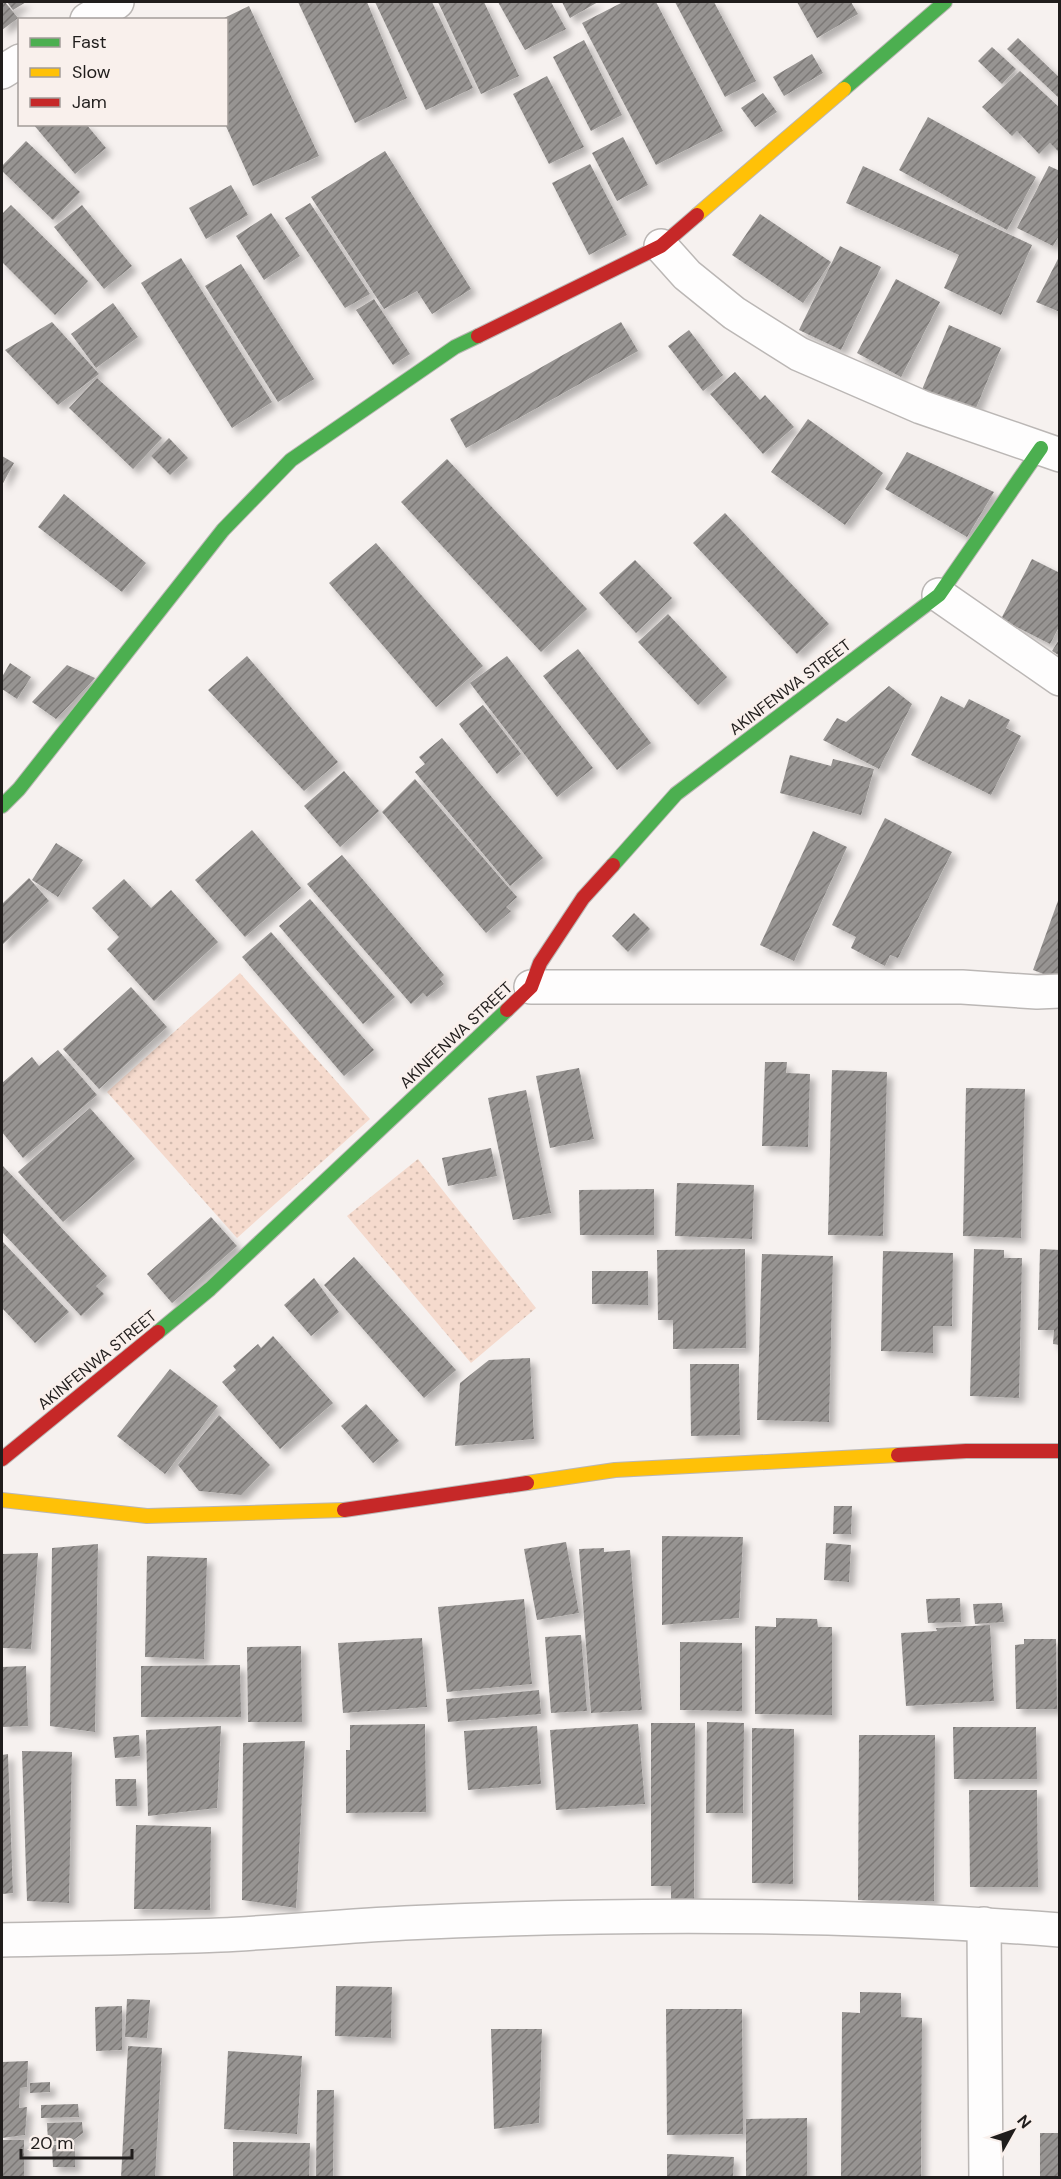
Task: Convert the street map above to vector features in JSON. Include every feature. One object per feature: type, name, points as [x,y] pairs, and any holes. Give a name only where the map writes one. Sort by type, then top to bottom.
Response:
[{"type":"street","points":[[90,18],[117,2]]},
{"type":"street","points":[[8,794],[223,530],[291,460],[455,347],[661,246],[945,2]]},
{"type":"street","points":[[2,72],[18,62]]},
{"type":"street","points":[[661,246],[687,275],[735,314],[799,354],[921,407],[1050,452]]},
{"type":"street","name":"AKINFENWA STREET","points":[[2,1459],[210,1289],[531,987],[540,963],[583,898],[676,794],[939,595],[1050,452]]},
{"type":"street","points":[[939,595],[1059,679]]},
{"type":"street","points":[[531,987],[962,987],[1037,992],[1059,991]]},
{"type":"street","points":[[2,1500],[147,1516],[340,1511],[615,1470],[966,1451],[1059,1451]]},
{"type":"street","points":[[2,1940],[220,1935],[405,1923],[739,1916],[984,1924],[1059,1930]]},
{"type":"street","points":[[984,1924],[986,2178]]},
{"type":"shaded area","points":[[240,973],[370,1119],[237,1238],[107,1092]]},
{"type":"shaded area","points":[[418,1159],[536,1308],[471,1363],[347,1216]]},
{"type":"building","points":[[2,2],[5,2],[18,18],[2,30]]},
{"type":"building","points":[[7,2],[26,2],[13,10]]},
{"type":"building","points":[[298,2],[367,2],[407,98],[355,123]]},
{"type":"building","points":[[375,2],[432,2],[473,88],[426,110]]},
{"type":"building","points":[[438,2],[484,2],[519,76],[481,94]]},
{"type":"building","points":[[498,2],[551,2],[566,29],[525,50]]},
{"type":"building","points":[[562,2],[598,2],[570,18]]},
{"type":"building","points":[[623,2],[656,2],[723,131],[656,165],[582,23]]},
{"type":"building","points":[[675,2],[714,2],[756,81],[725,97]]},
{"type":"building","points":[[797,2],[851,2],[858,14],[817,38]]},
{"type":"building","points":[[249,6],[319,156],[253,186],[226,126],[228,126],[228,18],[224,18]]},
{"type":"building","points":[[1018,38],[1060,78],[1060,99],[1007,49]]},
{"type":"building","points":[[584,40],[622,115],[591,131],[553,57]]},
{"type":"building","points":[[992,47],[1016,69],[1002,84],[978,61]]},
{"type":"building","points":[[812,54],[823,73],[784,96],[773,77]]},
{"type":"building","points":[[1020,71],[1060,108],[1060,153],[1050,143],[1039,154],[1017,131],[1012,136],[982,107]]},
{"type":"building","points":[[547,76],[584,147],[549,164],[513,94]]},
{"type":"building","points":[[763,93],[777,112],[755,127],[741,108]]},
{"type":"building","points":[[928,117],[1036,177],[1007,230],[899,170]]},
{"type":"building","points":[[35,126],[88,126],[106,148],[75,174]]},
{"type":"building","points":[[623,137],[648,185],[617,201],[592,153]]},
{"type":"building","points":[[26,141],[80,192],[53,220],[2,171],[2,166]]},
{"type":"building","points":[[385,151],[471,289],[432,314],[417,291],[384,309],[311,197]]},
{"type":"building","points":[[590,164],[627,235],[589,255],[552,183]]},
{"type":"building","points":[[863,166],[1032,245],[1001,315],[944,288],[959,255],[846,203]]},
{"type":"building","points":[[1049,166],[1060,171],[1060,234],[1053,246],[1017,228]]},
{"type":"building","points":[[231,185],[248,215],[206,239],[189,208]]},
{"type":"building","points":[[310,203],[370,294],[345,308],[285,218]]},
{"type":"building","points":[[11,205],[88,281],[55,315],[2,262],[2,212]]},
{"type":"building","points":[[82,205],[132,266],[104,289],[54,227]]},
{"type":"building","points":[[271,213],[300,256],[264,280],[236,236]]},
{"type":"building","points":[[760,214],[831,262],[803,303],[732,255]]},
{"type":"building","points":[[840,246],[881,267],[841,350],[799,330]]},
{"type":"building","points":[[1060,255],[1060,312],[1036,302]]},
{"type":"building","points":[[181,258],[272,402],[232,428],[141,283]]},
{"type":"building","points":[[241,264],[314,379],[278,402],[205,286]]},
{"type":"building","points":[[896,279],[940,302],[901,377],[857,353]]},
{"type":"building","points":[[374,299],[410,354],[393,365],[356,310]]},
{"type":"building","points":[[113,303],[138,337],[96,368],[71,334]]},
{"type":"building","points":[[52,322],[99,374],[58,405],[5,350]]},
{"type":"building","points":[[621,322],[638,351],[466,448],[450,419]]},
{"type":"building","points":[[949,325],[1001,348],[973,415],[921,392]]},
{"type":"building","points":[[689,330],[723,375],[703,391],[668,346]]},
{"type":"building","points":[[735,372],[760,400],[765,395],[794,427],[763,454],[710,394]]},
{"type":"building","points":[[97,378],[162,438],[133,469],[69,408]]},
{"type":"building","points":[[808,419],[883,473],[845,525],[771,472]]},
{"type":"building","points":[[169,438],[188,458],[170,475],[151,456]]},
{"type":"building","points":[[907,452],[994,492],[967,537],[885,489]]},
{"type":"building","points":[[2,456],[14,463],[2,485]]},
{"type":"building","points":[[447,459],[587,609],[541,652],[401,502]]},
{"type":"building","points":[[64,494],[146,563],[122,592],[38,527]]},
{"type":"building","points":[[725,513],[829,624],[797,654],[693,543]]},
{"type":"building","points":[[376,543],[483,666],[436,707],[329,583]]},
{"type":"building","points":[[1032,559],[1060,573],[1060,625],[1050,644],[1001,619]]},
{"type":"building","points":[[635,560],[672,598],[636,633],[599,593]]},
{"type":"building","points":[[668,614],[727,677],[698,705],[638,642]]},
{"type":"building","points":[[1060,638],[1060,656],[1052,651]]},
{"type":"building","points":[[578,649],[651,743],[617,770],[543,676]]},
{"type":"building","points":[[247,656],[338,762],[304,791],[208,690]]},
{"type":"building","points":[[507,656],[593,768],[557,797],[470,683]]},
{"type":"building","points":[[10,663],[31,677],[17,699],[2,689],[2,677]]},
{"type":"building","points":[[67,665],[95,678],[56,719],[32,702]]},
{"type":"building","points":[[889,686],[912,704],[879,769],[823,740],[837,718],[846,722]]},
{"type":"building","points":[[941,696],[964,708],[969,699],[1010,720],[1006,728],[1021,736],[991,795],[911,755]]},
{"type":"building","points":[[483,705],[521,754],[497,774],[459,724]]},
{"type":"building","points":[[442,738],[543,858],[510,886],[415,772],[425,764],[419,757]]},
{"type":"building","points":[[790,755],[831,766],[833,759],[874,769],[861,815],[780,793]]},
{"type":"building","points":[[344,771],[379,811],[340,847],[304,806]]},
{"type":"building","points":[[415,779],[517,897],[506,907],[511,911],[486,933],[382,812]]},
{"type":"building","points":[[885,818],[952,852],[898,958],[890,955],[885,966],[851,948],[856,937],[832,925]]},
{"type":"building","points":[[252,830],[301,888],[245,937],[195,880]]},
{"type":"building","points":[[813,831],[847,847],[794,961],[760,945]]},
{"type":"building","points":[[56,843],[83,860],[58,897],[32,880]]},
{"type":"building","points":[[342,855],[444,975],[440,979],[444,984],[427,997],[423,993],[411,1004],[307,884]]},
{"type":"building","points":[[29,878],[49,901],[2,945],[2,904]]},
{"type":"building","points":[[124,879],[151,908],[171,890],[218,942],[154,1001],[107,949],[119,937],[92,908]]},
{"type":"building","points":[[1059,898],[1060,972],[1057,979],[1033,970]]},
{"type":"building","points":[[310,899],[395,997],[363,1024],[279,926]]},
{"type":"building","points":[[634,913],[650,929],[628,952],[612,936]]},
{"type":"building","points":[[271,932],[374,1050],[344,1076],[242,957]]},
{"type":"building","points":[[131,987],[167,1027],[99,1089],[63,1049]]},
{"type":"building","points":[[58,1050],[97,1095],[23,1158],[2,1132],[2,1083],[32,1057],[39,1066]]},
{"type":"building","points":[[765,1062],[787,1062],[786,1073],[810,1074],[808,1147],[762,1146]]},
{"type":"building","points":[[579,1068],[594,1139],[550,1148],[536,1076]]},
{"type":"building","points":[[832,1070],[887,1072],[883,1236],[828,1235]]},
{"type":"building","points":[[966,1088],[1025,1089],[1021,1238],[963,1236]]},
{"type":"building","points":[[526,1090],[551,1213],[513,1220],[488,1098]]},
{"type":"building","points":[[90,1108],[135,1159],[63,1222],[18,1172]]},
{"type":"building","points":[[491,1148],[497,1176],[448,1186],[442,1158]]},
{"type":"building","points":[[2,1165],[107,1276],[96,1286],[104,1294],[81,1316],[2,1232]]},
{"type":"building","points":[[677,1183],[754,1185],[752,1239],[675,1236]]},
{"type":"building","points":[[654,1189],[654,1235],[580,1235],[579,1190]]},
{"type":"building","points":[[211,1217],[237,1246],[172,1303],[147,1274]]},
{"type":"building","points":[[2,1241],[69,1312],[35,1343],[2,1308]]},
{"type":"building","points":[[745,1249],[746,1348],[673,1349],[673,1320],[658,1320],[657,1250]]},
{"type":"building","points":[[974,1249],[1004,1250],[1004,1258],[1022,1258],[1019,1398],[970,1396]]},
{"type":"building","points":[[1040,1249],[1060,1250],[1060,1345],[1053,1344],[1054,1330],[1038,1330]]},
{"type":"building","points":[[883,1251],[953,1253],[952,1326],[933,1326],[933,1353],[881,1351]]},
{"type":"building","points":[[762,1254],[833,1256],[829,1422],[757,1420]]},
{"type":"building","points":[[354,1257],[456,1370],[424,1398],[324,1285]]},
{"type":"building","points":[[592,1271],[648,1271],[648,1305],[592,1304]]},
{"type":"building","points":[[314,1278],[339,1312],[311,1336],[284,1305]]},
{"type":"building","points":[[273,1336],[333,1403],[280,1449],[222,1382],[236,1370],[233,1366],[258,1344],[261,1348]]},
{"type":"building","points":[[530,1358],[534,1439],[455,1446],[460,1383],[489,1360]]},
{"type":"building","points":[[690,1364],[739,1364],[740,1435],[691,1436]]},
{"type":"building","points":[[170,1369],[218,1406],[165,1474],[117,1436]]},
{"type":"building","points":[[366,1404],[399,1441],[373,1463],[341,1426]]},
{"type":"building","points":[[219,1415],[270,1465],[241,1495],[199,1491],[178,1465]]},
{"type":"building","points":[[834,1506],[852,1506],[851,1534],[833,1534]]},
{"type":"building","points":[[662,1536],[743,1537],[739,1618],[662,1625]]},
{"type":"building","points":[[566,1542],[579,1613],[537,1620],[524,1549]]},
{"type":"building","points":[[826,1543],[851,1545],[849,1582],[824,1580]]},
{"type":"building","points":[[98,1544],[95,1732],[50,1726],[52,1548]]},
{"type":"building","points":[[604,1548],[604,1552],[630,1550],[642,1710],[591,1713],[579,1549]]},
{"type":"building","points":[[38,1553],[31,1649],[2,1648],[2,1554]]},
{"type":"building","points":[[147,1556],[207,1558],[204,1659],[145,1657]]},
{"type":"building","points":[[960,1598],[961,1622],[928,1623],[926,1599]]},
{"type":"building","points":[[524,1599],[532,1684],[447,1692],[438,1607]]},
{"type":"building","points":[[1002,1603],[1004,1622],[975,1624],[973,1604]]},
{"type":"building","points":[[776,1618],[817,1619],[818,1627],[832,1627],[832,1715],[755,1714],[755,1626],[776,1627]]},
{"type":"building","points":[[990,1625],[994,1701],[906,1706],[901,1633],[937,1631],[936,1628]]},
{"type":"building","points":[[581,1635],[587,1711],[551,1713],[545,1637]]},
{"type":"building","points":[[422,1638],[427,1707],[343,1713],[338,1643]]},
{"type":"building","points":[[1024,1639],[1056,1639],[1057,1709],[1016,1709],[1015,1645],[1024,1644]]},
{"type":"building","points":[[680,1642],[742,1643],[742,1711],[680,1710]]},
{"type":"building","points":[[301,1646],[302,1722],[248,1722],[247,1647]]},
{"type":"building","points":[[240,1665],[241,1717],[141,1717],[141,1666]]},
{"type":"building","points":[[26,1666],[28,1726],[2,1727],[2,1667]]},
{"type":"building","points":[[539,1690],[541,1714],[448,1722],[446,1699]]},
{"type":"building","points":[[707,1722],[744,1723],[743,1813],[706,1813]]},
{"type":"building","points":[[651,1723],[695,1723],[694,1899],[671,1899],[671,1886],[651,1886]]},
{"type":"building","points":[[425,1724],[426,1812],[346,1813],[346,1750],[350,1750],[350,1725]]},
{"type":"building","points":[[638,1724],[645,1804],[556,1810],[550,1730]]},
{"type":"building","points":[[221,1726],[217,1808],[148,1816],[146,1730]]},
{"type":"building","points":[[537,1726],[541,1784],[468,1790],[464,1731]]},
{"type":"building","points":[[953,1727],[1036,1727],[1037,1779],[954,1779]]},
{"type":"building","points":[[752,1728],[794,1729],[793,1884],[752,1883]]},
{"type":"building","points":[[139,1735],[140,1756],[115,1758],[113,1737]]},
{"type":"building","points":[[859,1735],[935,1735],[934,1901],[858,1900]]},
{"type":"building","points":[[305,1741],[296,1908],[242,1900],[243,1743]]},
{"type":"building","points":[[22,1751],[72,1752],[69,1903],[27,1901]]},
{"type":"building","points":[[8,1754],[13,1893],[2,1894],[2,1755]]},
{"type":"building","points":[[115,1779],[136,1779],[137,1806],[116,1806]]},
{"type":"building","points":[[969,1790],[1037,1790],[1038,1887],[970,1887]]},
{"type":"building","points":[[136,1825],[211,1827],[210,1910],[134,1909]]},
{"type":"building","points":[[336,1986],[392,1987],[391,2038],[335,2036]]},
{"type":"building","points":[[860,1992],[901,1993],[901,2017],[922,2018],[921,2178],[841,2178],[842,2012],[860,2013]]},
{"type":"building","points":[[127,1999],[150,2000],[147,2038],[125,2037]]},
{"type":"building","points":[[122,2006],[122,2050],[96,2051],[95,2007]]},
{"type":"building","points":[[666,2009],[742,2009],[743,2134],[667,2135]]},
{"type":"building","points":[[491,2029],[542,2029],[539,2123],[494,2129]]},
{"type":"building","points":[[128,2046],[162,2048],[155,2178],[121,2178]]},
{"type":"building","points":[[228,2051],[302,2056],[297,2134],[224,2129]]},
{"type":"building","points":[[28,2061],[27,2087],[20,2088],[19,2108],[27,2107],[25,2135],[2,2138],[2,2062]]},
{"type":"building","points":[[50,2082],[50,2092],[30,2093],[30,2083]]},
{"type":"building","points":[[317,2090],[334,2090],[333,2178],[316,2178]]},
{"type":"building","points":[[78,2104],[79,2117],[41,2118],[41,2105]]},
{"type":"building","points":[[807,2118],[807,2178],[746,2178],[746,2119]]},
{"type":"building","points":[[82,2122],[83,2133],[72,2141],[48,2141],[47,2123]]},
{"type":"building","points":[[1040,2133],[1060,2133],[1060,2178],[1040,2178]]},
{"type":"building","points":[[3,2140],[24,2140],[24,2176],[2,2176]]},
{"type":"building","points":[[233,2142],[310,2143],[309,2178],[233,2178]]},
{"type":"building","points":[[52,2145],[75,2145],[75,2167],[53,2167]]},
{"type":"building","points":[[667,2154],[734,2157],[733,2178],[667,2178]]},
{"type":"traffic: fast","points":[[844,89],[945,2]]},
{"type":"traffic: fast","points":[[2,806],[19,789],[223,530],[291,460],[455,347],[478,336]]},
{"type":"traffic: fast","points":[[613,865],[676,794],[939,595],[1041,448]]},
{"type":"traffic: fast","points":[[158,1332],[210,1289],[507,1010]]},
{"type":"traffic: slow","points":[[697,215],[844,89]]},
{"type":"traffic: slow","points":[[527,1483],[615,1470],[898,1455]]},
{"type":"traffic: slow","points":[[2,1500],[147,1516],[344,1510]]},
{"type":"traffic: jam","points":[[478,336],[661,246],[697,215]]},
{"type":"traffic: jam","points":[[507,1010],[531,987],[540,963],[583,898],[613,865]]},
{"type":"traffic: jam","points":[[2,1459],[158,1332]]},
{"type":"traffic: jam","points":[[898,1455],[966,1451],[1060,1451]]},
{"type":"traffic: jam","points":[[344,1510],[527,1483]]}]
